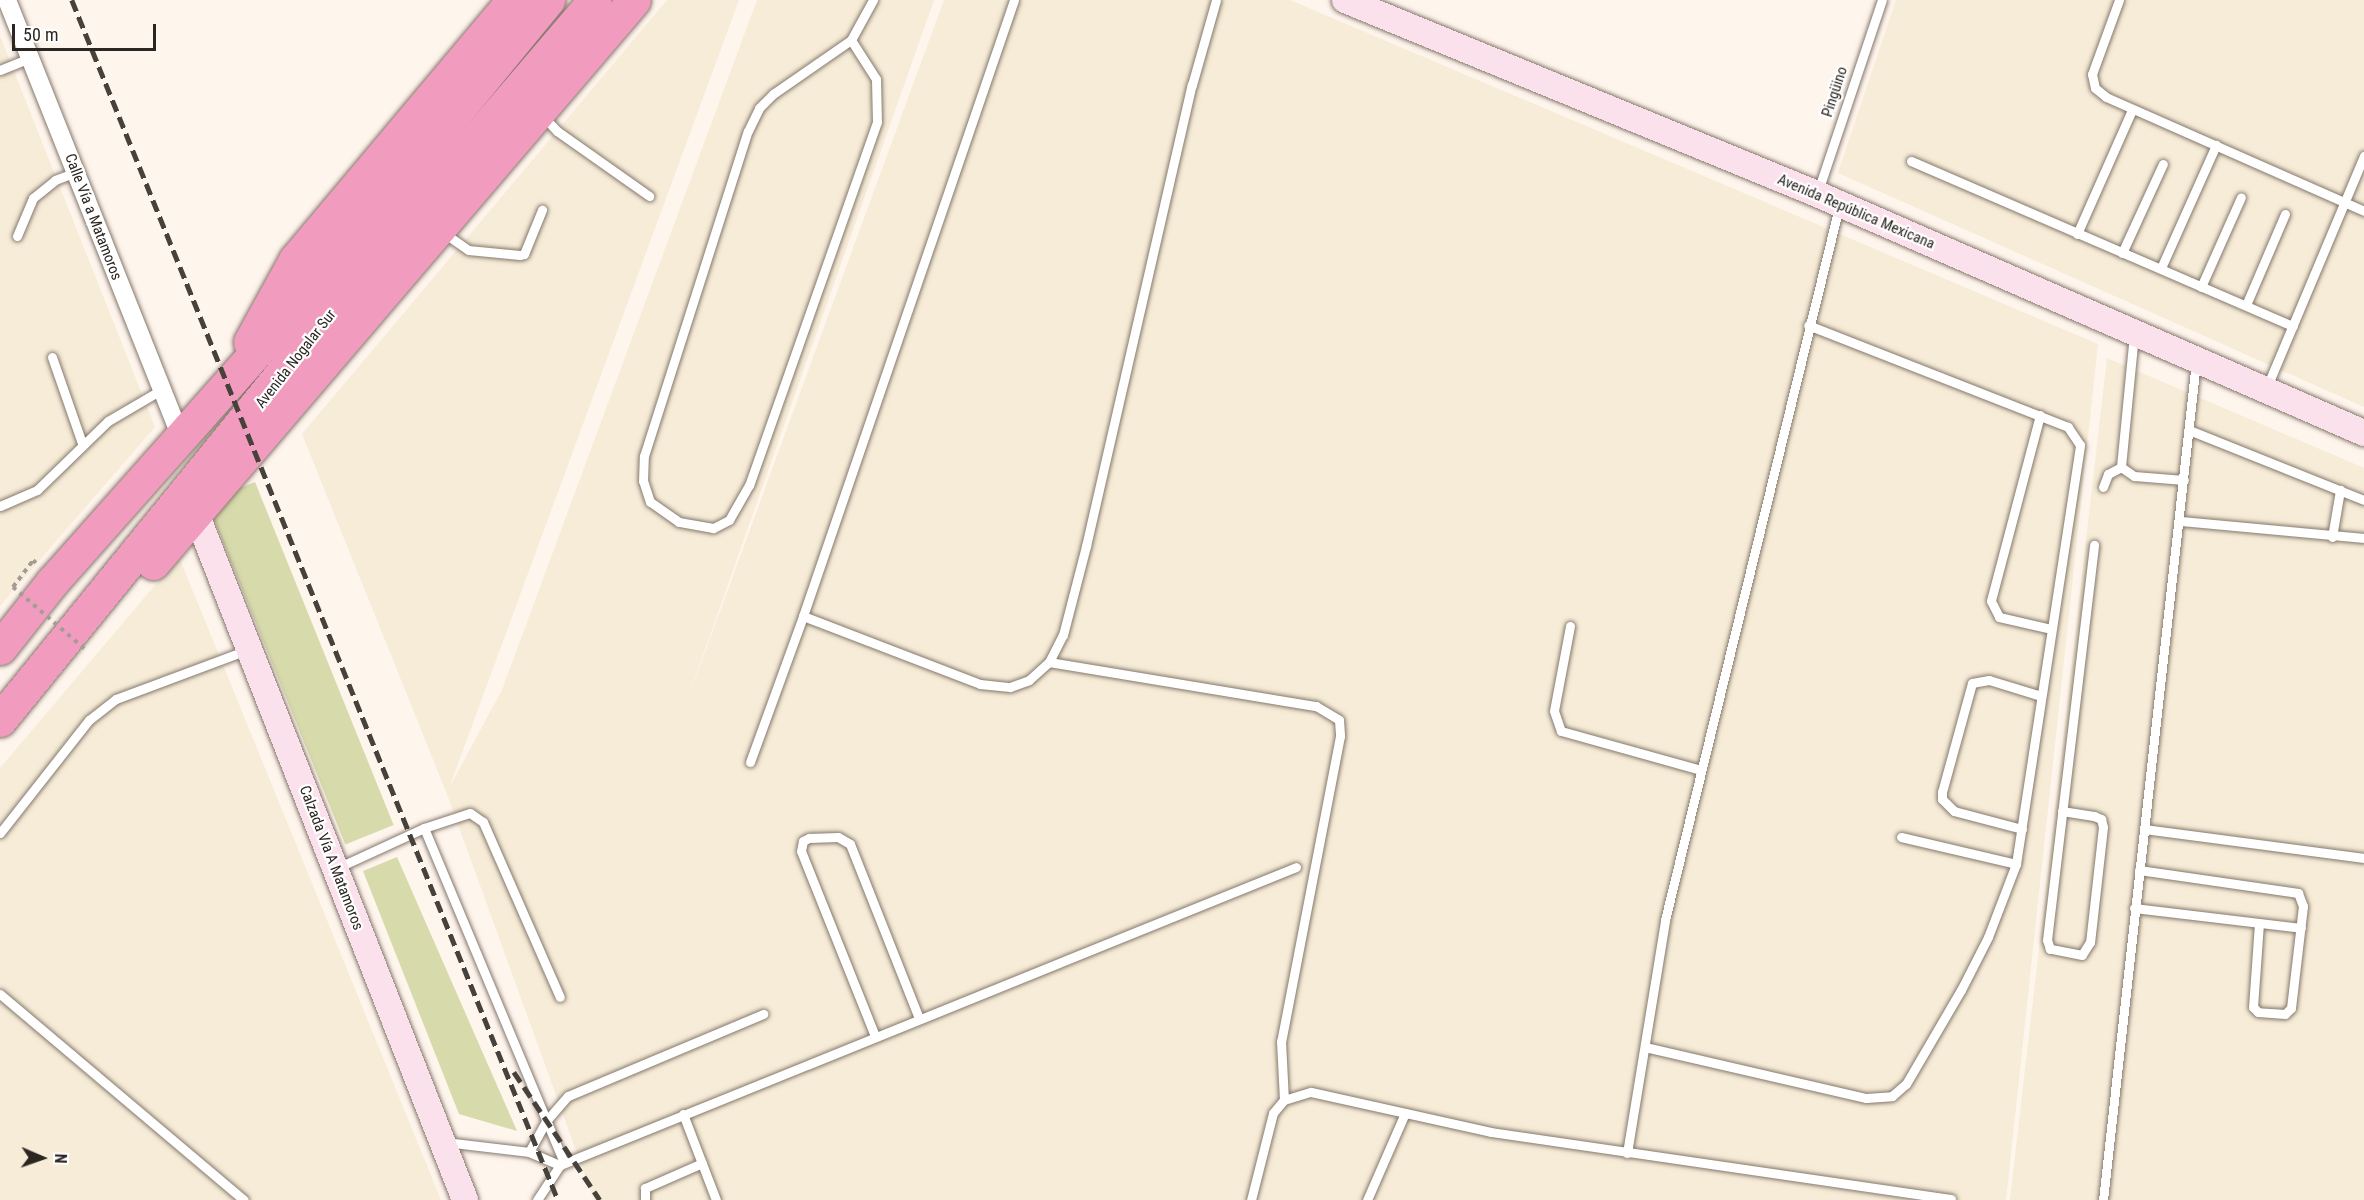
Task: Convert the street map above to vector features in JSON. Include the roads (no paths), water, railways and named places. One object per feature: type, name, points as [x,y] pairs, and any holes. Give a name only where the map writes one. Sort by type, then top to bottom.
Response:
[{"type":"highway","points":[[236,374],[266,308],[295,260],[513,0]]},
{"type":"highway","name":"Avenida Nogalar Sur","points":[[0,720],[103,594],[385,222],[548,0]]},
{"type":"highway","name":"Avenida Nogalar Sur","points":[[0,648],[180,435],[236,374],[385,222],[595,0]]},
{"type":"highway","points":[[103,594],[145,570],[197,516],[634,0]]},
{"type":"street","name":"Calle Vía a Matamoros","points":[[7,0],[180,435]]},
{"type":"street","name":"Avenida República Mexicana","points":[[1345,0],[1829,200],[2364,433]]},
{"type":"street","name":"Calzada Vía A Matamoros","points":[[197,516],[465,1200]]},
{"type":"lane","points":[[851,40],[876,79],[877,122],[749,485],[729,520],[707,528],[679,522],[650,502],[643,481],[644,456],[748,131],[759,108],[773,94],[851,40],[873,0]]},
{"type":"lane","points":[[750,762],[803,616],[1014,0]]},
{"type":"lane","points":[[803,616],[980,684],[1010,687],[1029,680],[1049,663],[1063,635],[1086,546],[1192,85],[1216,0]]},
{"type":"lane","name":"Pingüino","points":[[1628,1153],[1665,920],[1808,325],[1829,200],[1882,0]]},
{"type":"lane","points":[[2119,0],[2092,74],[2095,88],[2132,110],[2364,211]]},
{"type":"lane","points":[[0,70],[30,58]]},
{"type":"lane","points":[[2077,234],[2132,110]]},
{"type":"lane","points":[[540,111],[557,131],[649,196]]},
{"type":"lane","points":[[2161,268],[2216,145]]},
{"type":"lane","points":[[2265,390],[2364,156]]},
{"type":"lane","points":[[1911,161],[2293,326]]},
{"type":"lane","points":[[2122,253],[2163,164]]},
{"type":"lane","points":[[17,236],[33,198],[55,180],[76,172]]},
{"type":"lane","points":[[2201,287],[2241,197]]},
{"type":"lane","points":[[440,229],[465,248],[520,255],[524,254],[542,210]]},
{"type":"lane","points":[[2246,305],[2285,214]]},
{"type":"lane","points":[[1645,1047],[1866,1098],[1892,1096],[1906,1084],[1961,990],[1988,937],[2016,864],[2080,445],[2068,427],[1808,325]]},
{"type":"lane","points":[[2121,467],[2134,332]]},
{"type":"lane","points":[[52,357],[82,443]]},
{"type":"lane","points":[[2103,1200],[2134,908],[2181,521],[2196,360]]},
{"type":"lane","points":[[0,507],[37,489],[82,443],[108,421],[161,390]]},
{"type":"lane","points":[[2040,416],[1991,601],[1999,617],[2051,629]]},
{"type":"lane","points":[[2189,430],[2364,500]]},
{"type":"lane","points":[[2121,467],[2134,476],[2184,480]]},
{"type":"lane","points":[[2103,487],[2108,474],[2121,467]]},
{"type":"lane","points":[[2332,537],[2340,490]]},
{"type":"lane","points":[[2181,521],[2332,537],[2364,538]]},
{"type":"lane","points":[[2062,811],[2094,816],[2101,819],[2103,827],[2090,942],[2082,955],[2050,949],[2047,940],[2062,811],[2094,545]]},
{"type":"lane","points":[[1570,626],[1554,711],[1561,731],[1701,770]]},
{"type":"lane","points":[[0,833],[89,720],[107,706],[249,649]]},
{"type":"lane","points":[[1049,663],[1316,706],[1339,720],[1340,736],[1281,1041],[1284,1100]]},
{"type":"lane","points":[[2022,830],[1954,810],[1942,799],[1942,792],[1972,682],[1989,680],[2041,696]]},
{"type":"lane","points":[[335,869],[424,828],[470,813],[483,822],[560,997]]},
{"type":"lane","points":[[424,828],[562,1164]]},
{"type":"lane","points":[[2144,829],[2364,858]]},
{"type":"lane","points":[[875,1036],[801,851],[803,841],[809,838],[838,837],[850,844],[919,1018]]},
{"type":"lane","points":[[1901,837],[2016,864]]},
{"type":"lane","points":[[537,1200],[562,1164],[1296,867]]},
{"type":"lane","points":[[2139,870],[2298,893],[2303,906],[2291,1008],[2277,1015],[2253,1007],[2259,923]]},
{"type":"lane","points":[[2134,908],[2301,928]]},
{"type":"lane","points":[[0,994],[244,1200]]},
{"type":"lane","points":[[529,1152],[546,1121],[568,1096],[763,1014]]},
{"type":"lane","points":[[1251,1200],[1273,1113],[1284,1100],[1311,1092],[1491,1132],[1950,1199]]},
{"type":"lane","points":[[1367,1200],[1405,1113]]},
{"type":"lane","points":[[683,1114],[716,1200]]},
{"type":"lane","points":[[442,1142],[529,1152],[562,1164]]},
{"type":"lane","points":[[645,1200],[645,1188],[702,1163]]},
{"type":"railway","points":[[72,0],[558,1200]]},
{"type":"railway","points":[[514,1072],[600,1200]]}]
